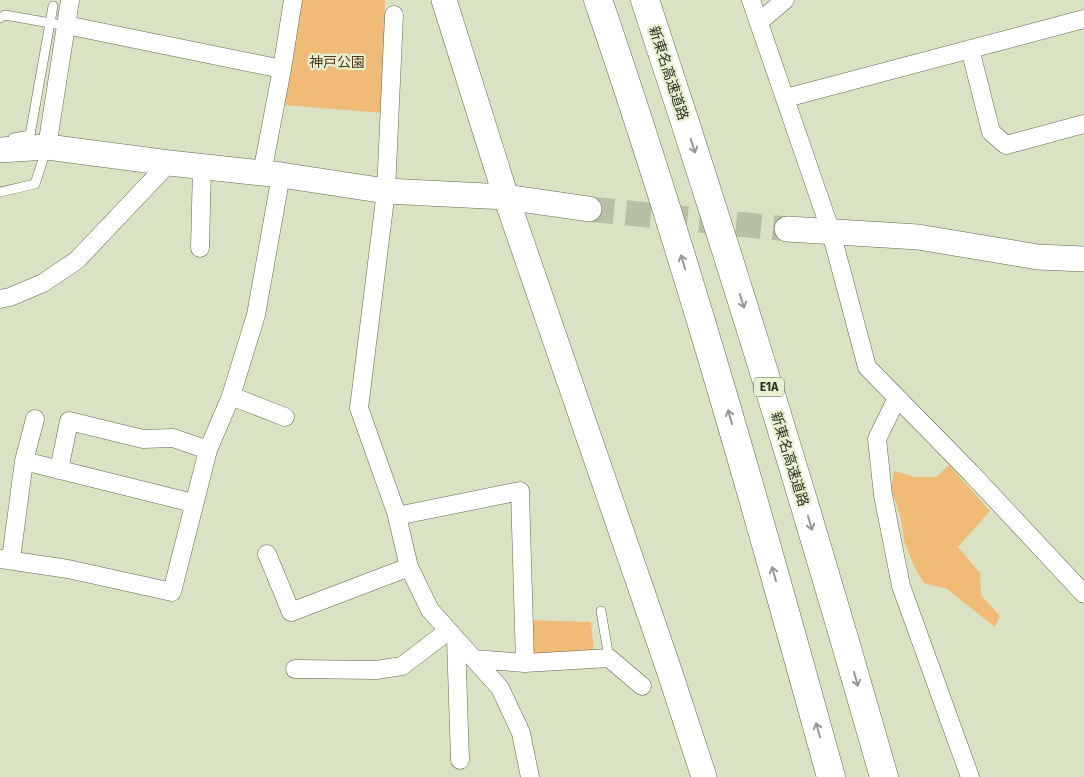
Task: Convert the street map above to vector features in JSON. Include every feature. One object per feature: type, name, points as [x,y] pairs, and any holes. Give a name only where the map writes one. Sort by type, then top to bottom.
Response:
[{"type":"highway","points":[[598,0],[640,121],[718,376],[831,777]]},
{"type":"highway","name":"新東名高速道路","points":[[645,0],[761,362],[848,649],[884,777]]},
{"type":"street","points":[[47,147],[58,24],[70,0]]},
{"type":"street","points":[[35,419],[24,461],[6,559],[68,569],[172,592],[193,503],[208,450],[231,396],[256,315],[282,69],[293,0]]},
{"type":"street","points":[[444,0],[506,197],[666,660],[704,777]]},
{"type":"street","points":[[751,0],[832,232],[867,367],[1084,594]]},
{"type":"street","points":[[759,22],[785,0]]},
{"type":"street","points":[[394,15],[386,191],[359,408],[397,516],[409,567],[430,610],[500,688],[520,733],[530,777]]},
{"type":"street","points":[[786,98],[1084,19]]},
{"type":"street","points":[[58,24],[282,69]]},
{"type":"street","points":[[970,49],[991,132],[1006,145],[1084,124]]},
{"type":"street","points":[[0,150],[47,147],[272,174],[386,191],[506,197],[589,209]]},
{"type":"street","points":[[0,299],[10,297],[43,283],[77,260],[169,163]]},
{"type":"street","points":[[200,248],[202,167]]},
{"type":"street","points":[[787,229],[918,237],[1038,257],[1084,259]]},
{"type":"street","points":[[231,396],[285,417]]},
{"type":"street","points":[[897,398],[877,439],[882,495],[901,586],[970,777]]},
{"type":"street","points":[[59,470],[69,421],[143,439],[173,438],[208,450]]},
{"type":"street","points":[[24,461],[193,503]]},
{"type":"street","points":[[397,516],[520,491],[525,663]]},
{"type":"street","points":[[267,554],[291,612],[409,567]]},
{"type":"street","points":[[295,669],[376,670],[402,666],[452,635]]},
{"type":"street","points":[[452,635],[460,760]]},
{"type":"street","points":[[474,659],[525,663],[609,658],[642,686]]},
{"type":"lane","points":[[0,140],[30,135],[58,24],[53,6]]},
{"type":"lane","points":[[0,18],[4,15],[58,24]]},
{"type":"lane","points":[[0,192],[35,184],[47,147]]},
{"type":"lane","points":[[600,611],[609,658]]},
{"type":"green space","name":"神戸公園","points":[[300,0],[385,0],[383,113],[283,105]]},
{"type":"green space","points":[[949,465],[990,511],[958,547],[980,573],[981,595],[1000,616],[995,627],[947,589],[924,583],[914,566],[904,541],[901,518],[891,489],[894,471],[915,477],[936,477]]},
{"type":"green space","points":[[524,620],[591,622],[594,654],[522,653]]},
{"type":"tunnel","points":[[589,209],[787,229]]}]
